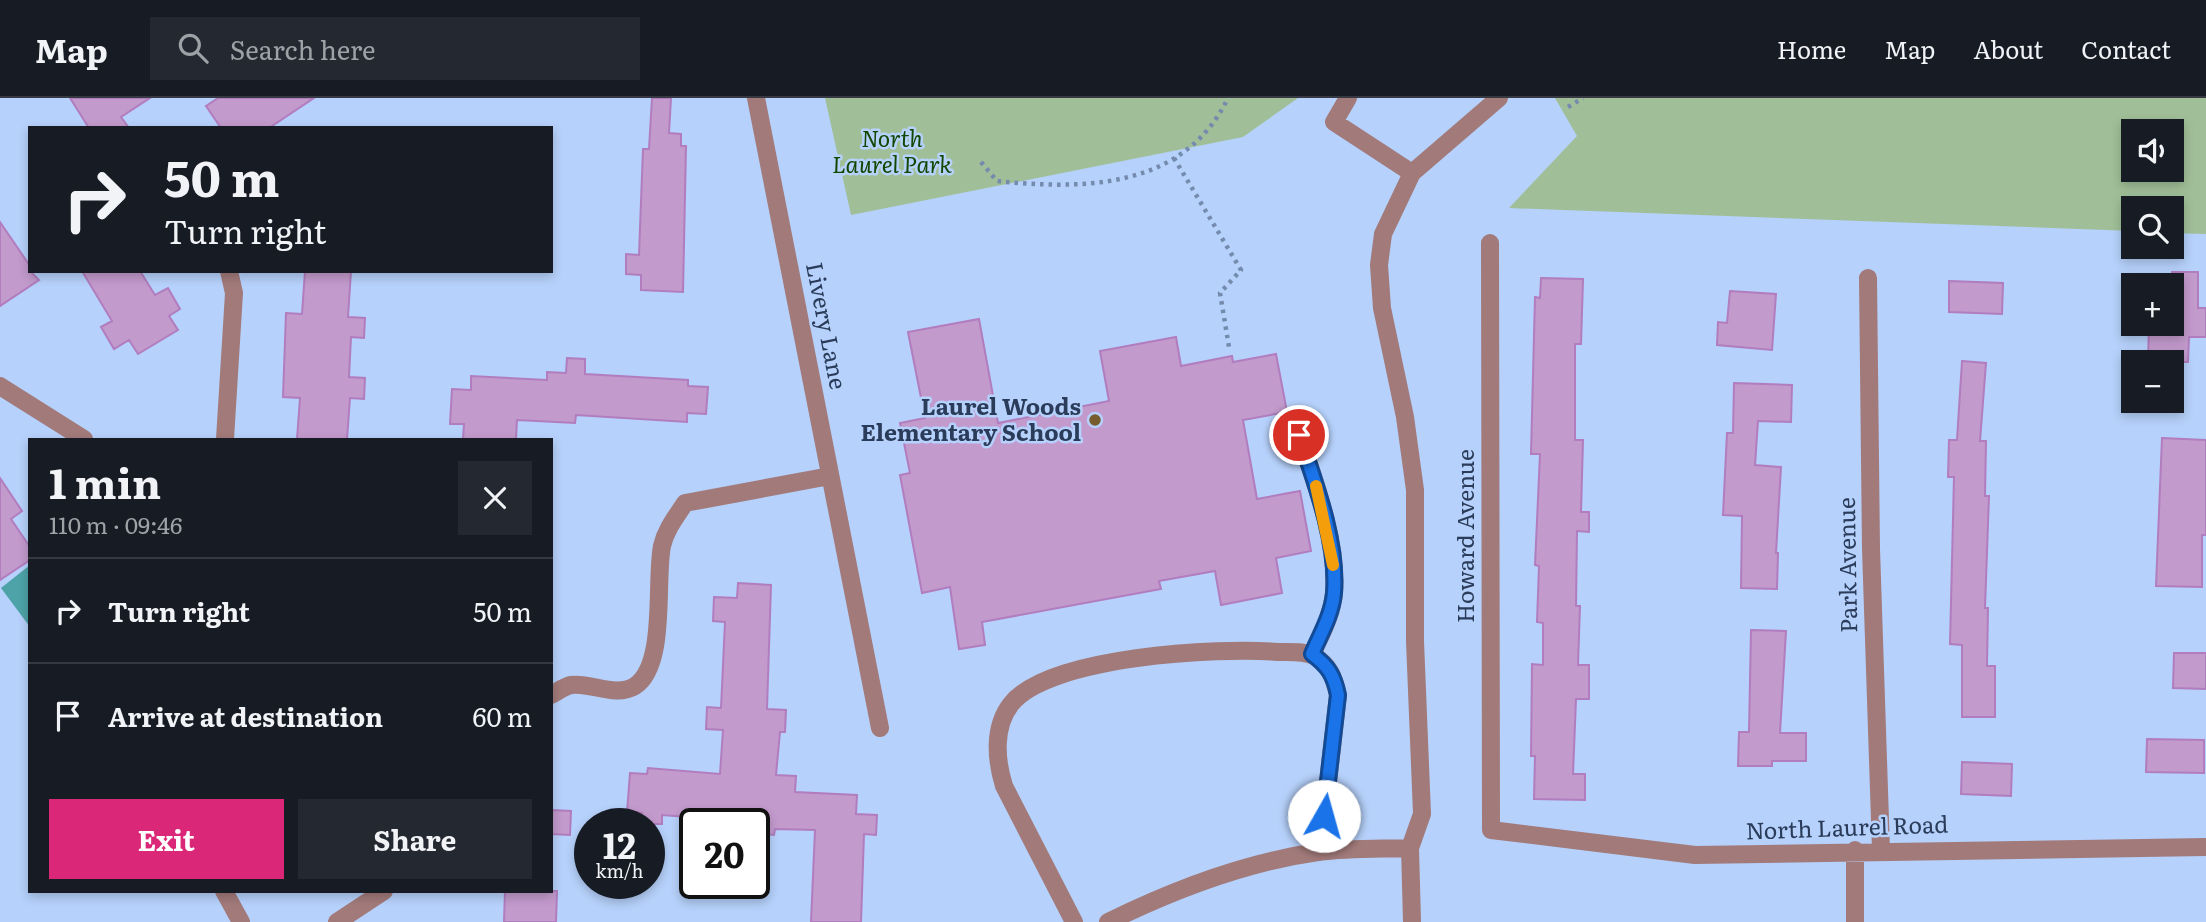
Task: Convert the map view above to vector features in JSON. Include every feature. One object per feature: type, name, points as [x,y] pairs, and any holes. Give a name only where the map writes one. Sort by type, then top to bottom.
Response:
[{"type":"street","name":"Livery Lane","points":[[756,98],[880,728]]},
{"type":"street","points":[[1348,98],[1334,122],[1412,173]]},
{"type":"street","points":[[1412,922],[1410,848],[1422,814],[1415,641],[1415,490],[1405,417],[1379,294],[1378,265],[1383,234],[1412,173],[1499,98]]},
{"type":"street","name":"Howard Avenue","points":[[1490,243],[1491,830]]},
{"type":"street","points":[[225,438],[234,293],[229,273]]},
{"type":"street","name":"Park Avenue","points":[[1868,278],[1871,549],[1881,850]]},
{"type":"street","points":[[0,386],[82,438]]},
{"type":"street","points":[[1299,435],[1320,499],[1334,571],[1331,607],[1312,654]]},
{"type":"street","points":[[553,694],[570,685],[614,690],[634,687],[648,673],[654,648],[662,545],[669,525],[685,503],[830,476]]},
{"type":"street","points":[[1074,922],[1009,795],[998,764],[1003,721],[1011,704],[1027,690],[1131,658],[1250,650],[1312,654],[1327,665],[1335,678],[1338,695],[1320,852]]},
{"type":"street","name":"North Laurel Road","points":[[1491,830],[1695,855],[1855,850],[2206,847]]},
{"type":"street","points":[[1108,922],[1144,904],[1217,877],[1320,852],[1410,848]]},
{"type":"street","points":[[1855,850],[1856,922]]},
{"type":"street","points":[[225,893],[241,922]]},
{"type":"street","points":[[337,922],[381,893]]},
{"type":"path","points":[[981,162],[997,181],[1074,186],[1127,178],[1174,158],[1212,125],[1228,98]]},
{"type":"path","points":[[1568,107],[1583,98]]},
{"type":"path","points":[[1174,158],[1241,270],[1220,293],[1229,347]]},
{"type":"green space","name":"North Laurel Park","points":[[825,98],[1298,98],[1243,137],[851,215]]},
{"type":"green space","points":[[1555,98],[2206,98],[2206,234],[2184,233],[2184,196],[2121,196],[2121,231],[1509,208],[1577,136]]},
{"type":"shaded area","points":[[28,567],[28,624],[1,588]]},
{"type":"building","points":[[70,98],[150,98],[121,117],[128,126],[88,126]]},
{"type":"building","points":[[218,98],[314,98],[272,126],[220,126],[206,106]]},
{"type":"building","points":[[652,98],[671,98],[669,133],[681,134],[681,146],[686,146],[683,292],[641,290],[641,275],[626,274],[626,254],[639,255],[643,149],[649,149]]},
{"type":"building","points":[[0,222],[28,263],[28,273],[32,273],[39,280],[0,306]]},
{"type":"building","points":[[2198,272],[2198,308],[2206,308],[2206,337],[2189,337],[2188,362],[2184,362],[2184,350],[2148,350],[2149,336],[2184,336],[2184,273],[2172,273]]},
{"type":"building","points":[[83,273],[141,273],[155,295],[168,288],[180,309],[169,316],[178,330],[138,354],[129,340],[114,349],[101,327],[112,321]]},
{"type":"building","points":[[305,273],[351,273],[348,317],[365,318],[364,338],[351,337],[349,377],[365,378],[364,399],[350,398],[347,438],[297,438],[300,398],[283,397],[286,313],[302,314]]},
{"type":"building","points":[[1541,278],[1583,279],[1581,344],[1575,344],[1575,440],[1583,440],[1581,512],[1589,512],[1589,532],[1577,531],[1576,606],[1580,606],[1578,665],[1589,665],[1589,699],[1576,699],[1573,774],[1585,774],[1585,800],[1534,799],[1535,756],[1531,756],[1532,664],[1543,665],[1543,623],[1537,622],[1539,566],[1535,565],[1540,454],[1531,454],[1535,297],[1540,298]]},
{"type":"building","points":[[1949,281],[2003,283],[2002,314],[1949,312]]},
{"type":"building","points":[[1730,291],[1776,294],[1772,350],[1717,345],[1718,322],[1727,323]]},
{"type":"building","name":"Laurel Woods Elementary School","points":[[979,319],[998,423],[1109,401],[1100,351],[1176,337],[1181,366],[1232,356],[1233,362],[1276,354],[1287,412],[1243,420],[1257,499],[1300,491],[1311,551],[1276,558],[1282,593],[1221,605],[1215,571],[1159,581],[1161,589],[982,622],[985,645],[959,649],[950,587],[922,593],[900,475],[910,473],[900,423],[925,418],[908,332]]},
{"type":"building","points":[[567,358],[585,359],[585,374],[688,380],[688,386],[708,387],[706,414],[687,413],[687,422],[576,415],[575,423],[517,420],[516,438],[463,438],[464,424],[450,424],[452,389],[471,390],[471,376],[547,380],[547,372],[566,373]]},
{"type":"building","points":[[1962,361],[1986,363],[1980,441],[1986,441],[1985,496],[1989,496],[1985,608],[1988,608],[1987,666],[1995,666],[1995,717],[1962,717],[1962,645],[1950,644],[1954,477],[1948,477],[1949,440],[1957,440]]},
{"type":"building","points":[[1734,383],[1792,385],[1791,422],[1758,421],[1755,465],[1781,467],[1776,553],[1777,589],[1741,588],[1742,516],[1723,515],[1727,433],[1733,433]]},
{"type":"building","points":[[2162,438],[2206,440],[2206,535],[2202,535],[2202,587],[2156,586]]},
{"type":"building","points":[[0,478],[22,511],[11,519],[28,544],[28,561],[0,580]]},
{"type":"building","points":[[738,583],[771,585],[767,709],[786,710],[785,732],[780,732],[776,775],[796,776],[795,792],[857,795],[856,814],[877,815],[876,835],[864,834],[861,922],[811,922],[815,830],[775,829],[774,835],[770,835],[770,808],[679,808],[679,816],[665,815],[665,808],[627,808],[630,773],[647,774],[648,768],[720,774],[723,730],[706,729],[707,707],[721,708],[725,622],[713,621],[714,597],[737,598]]},
{"type":"building","points":[[1751,630],[1786,631],[1780,733],[1806,733],[1806,761],[1772,761],[1772,766],[1738,766],[1739,732],[1749,732]]},
{"type":"building","points":[[2174,653],[2206,653],[2206,689],[2173,688]]},
{"type":"building","points":[[2147,739],[2204,740],[2204,773],[2146,772]]},
{"type":"building","points":[[1962,762],[2012,764],[2011,796],[1961,794]]},
{"type":"building","points":[[553,810],[571,811],[570,835],[553,834]]},
{"type":"building","points":[[557,891],[556,922],[504,922],[505,893]]},
{"type":"slow traffic","points":[[1316,486],[1333,565]]},
{"type":"place","name":"Laurel Woods Elementary School","points":[[1095,420]]},
{"type":"route","points":[[1299,435],[1320,499],[1334,571],[1334,595],[1327,620],[1312,654],[1327,665],[1335,678],[1338,695],[1324,816]]}]
